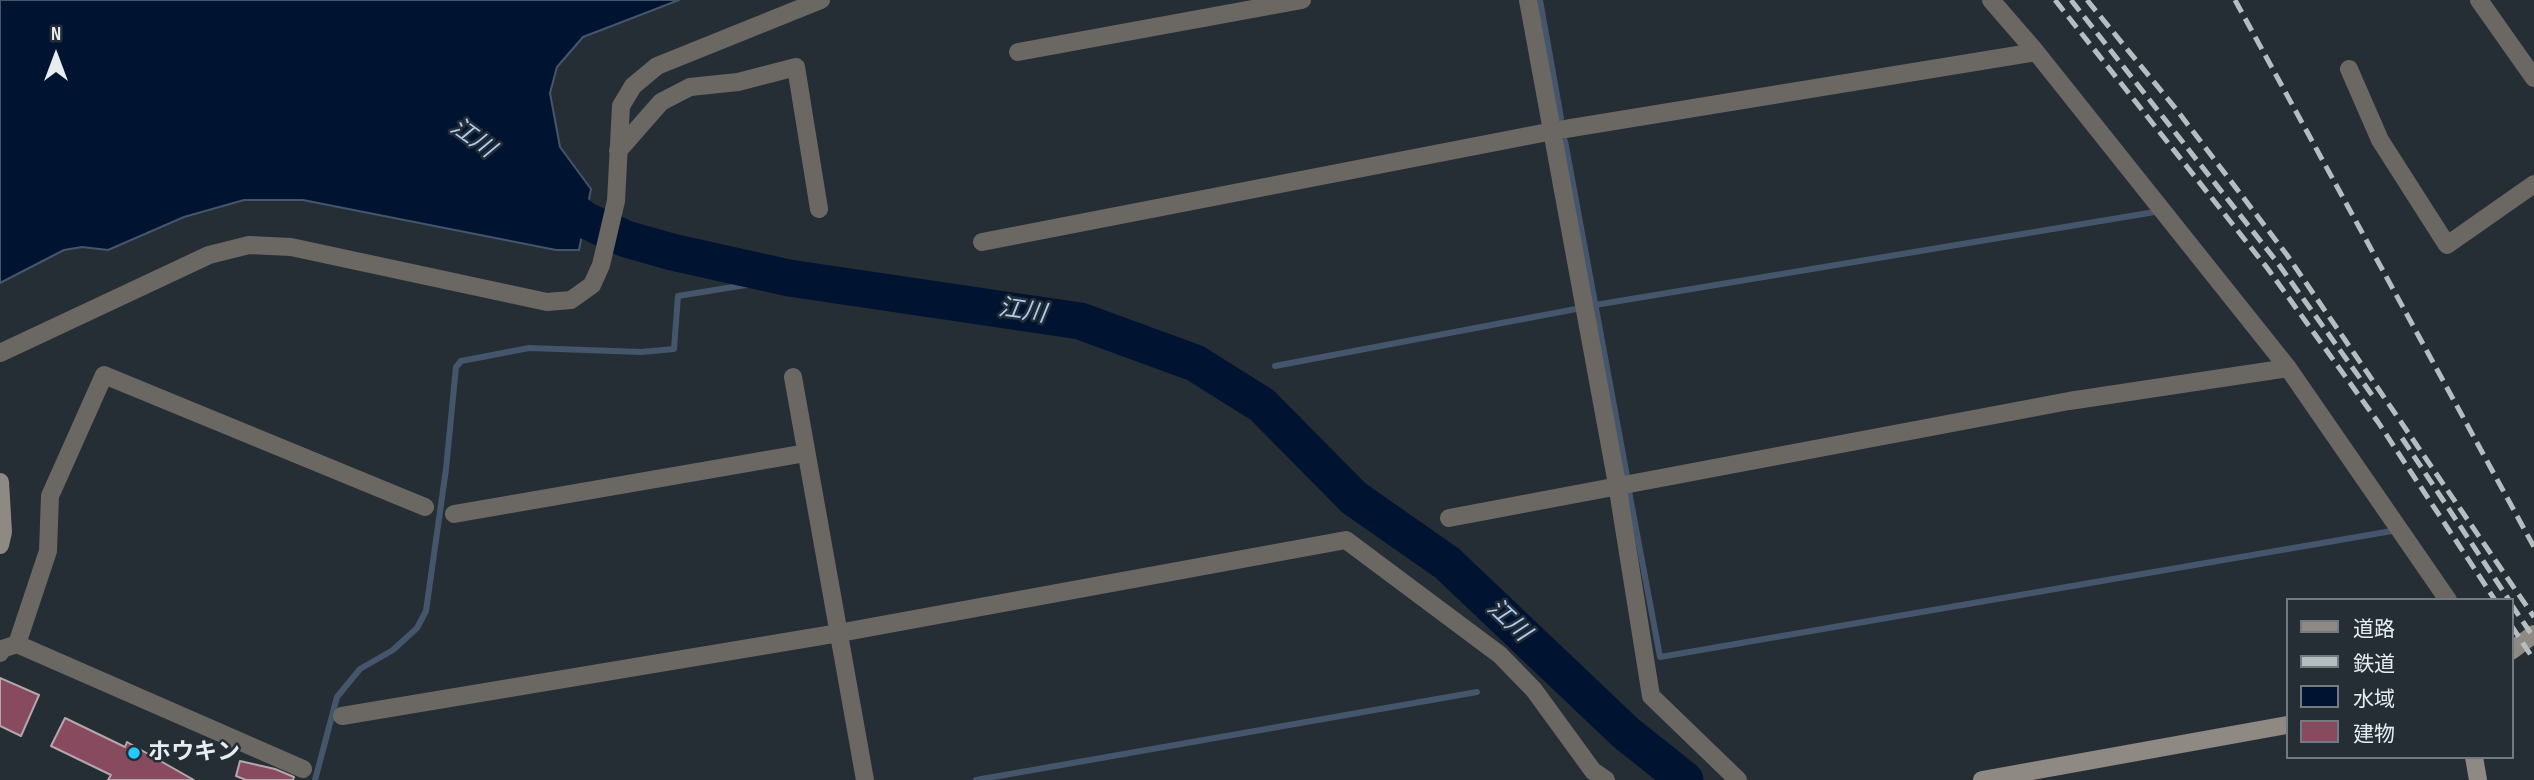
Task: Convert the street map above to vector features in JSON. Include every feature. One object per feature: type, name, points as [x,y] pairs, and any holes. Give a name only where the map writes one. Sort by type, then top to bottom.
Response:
[{"type":"street","points":[[0,353],[209,254],[249,246],[291,247],[547,302],[571,300],[592,285],[601,265],[617,201],[621,106],[633,86],[656,66],[821,0]]},
{"type":"street","points":[[1018,52],[1302,0]]},
{"type":"street","points":[[1528,0],[1617,484],[1651,696],[1738,780]]},
{"type":"street","points":[[1991,0],[2036,52],[2288,368],[2447,598]]},
{"type":"street","points":[[2481,1],[2534,78]]},
{"type":"street","points":[[982,242],[1553,131],[2036,52]]},
{"type":"street","points":[[618,151],[662,102],[690,87],[738,82],[796,67],[819,209]]},
{"type":"street","points":[[2349,69],[2380,140],[2447,245],[2534,184]]},
{"type":"street","points":[[1449,518],[1617,484],[2069,401],[2288,368]]},
{"type":"street","points":[[17,644],[48,551],[50,496],[104,375],[425,507]]},
{"type":"street","points":[[793,377],[865,780]]},
{"type":"street","points":[[454,514],[806,453]]},
{"type":"street","points":[[0,482],[3,532],[0,545]]},
{"type":"street","points":[[342,716],[839,633],[1346,540],[1500,655],[1534,690],[1593,771],[1606,780]]},
{"type":"street","points":[[2513,650],[2534,634]]},
{"type":"street","points":[[0,653],[2,649],[17,644],[303,769]]},
{"type":"street","points":[[1982,780],[2286,725]]},
{"type":"street","points":[[2474,759],[2478,780]]},
{"type":"water","points":[[0,0],[679,0],[583,37],[557,67],[550,93],[560,147],[591,189],[579,250],[556,250],[303,200],[244,200],[184,217],[108,250],[82,247],[64,250],[0,283]]},
{"type":"building","points":[[0,678],[39,695],[21,736],[0,726]]},
{"type":"building","points":[[65,718],[125,747],[127,742],[194,780],[108,780],[111,775],[51,746]]},
{"type":"building","name":"ホウキン","points":[[240,761],[275,769],[294,777],[293,780],[246,780],[236,776]]},
{"type":"waterway","points":[[1540,0],[1561,118]]},
{"type":"waterway","points":[[1565,141],[1627,476]]},
{"type":"waterway","name":"江川","points":[[544,190],[585,220],[626,239],[672,252],[789,278],[1080,321],[1195,363],[1262,405],[1354,498],[1447,563],[1626,733],[1685,780]]},
{"type":"waterway","points":[[1595,305],[2155,212]]},
{"type":"waterway","points":[[315,780],[337,697],[360,669],[393,650],[417,628],[426,611],[446,469],[456,367],[461,361],[529,348],[641,352],[674,349],[678,296],[789,278]]},
{"type":"waterway","points":[[1275,366],[1576,309]]},
{"type":"waterway","points":[[1629,491],[1660,657],[2392,531]]},
{"type":"waterway","points":[[976,780],[1477,692]]},
{"type":"railway","points":[[2055,0],[2268,269],[2378,422],[2494,598]]},
{"type":"railway","points":[[2071,0],[2277,262],[2372,395]]},
{"type":"railway","points":[[2087,0],[2176,109],[2287,255],[2534,617]]},
{"type":"railway","points":[[2235,0],[2534,547]]},
{"type":"railway","points":[[2402,438],[2508,598]]},
{"type":"railway","points":[[2513,607],[2534,638]]},
{"type":"railway","points":[[2513,628],[2534,660]]},
{"type":"place","name":"ホウキン","points":[[134,753]]}]
